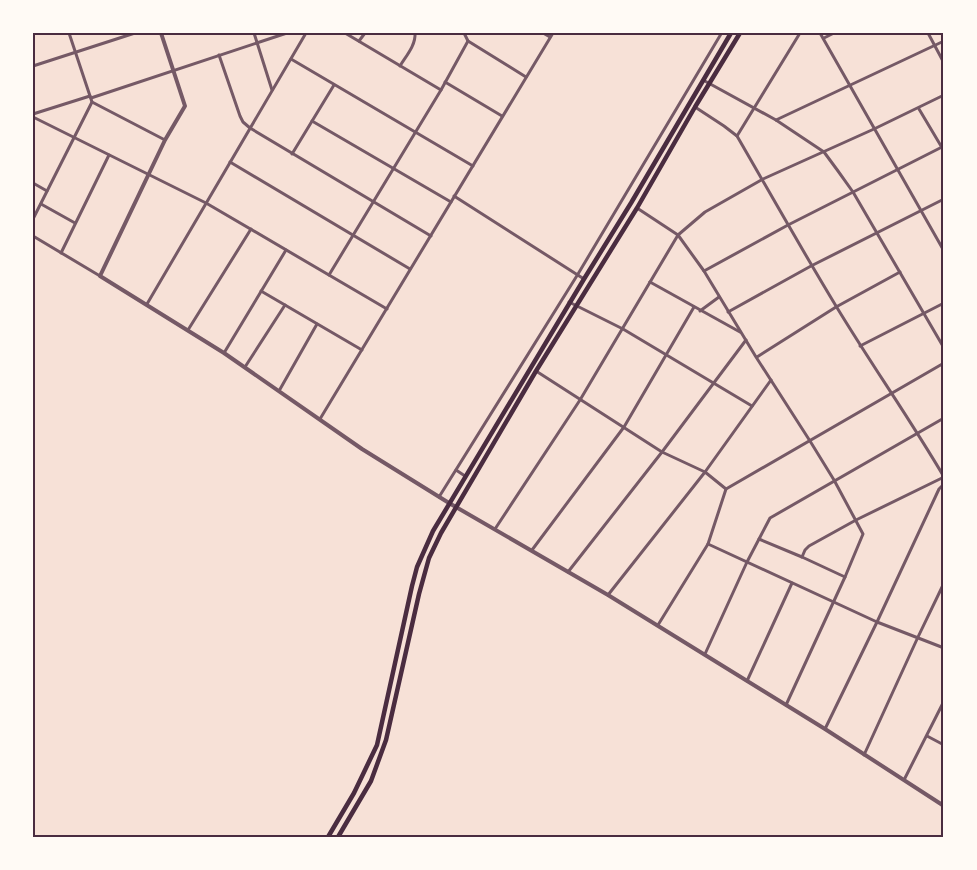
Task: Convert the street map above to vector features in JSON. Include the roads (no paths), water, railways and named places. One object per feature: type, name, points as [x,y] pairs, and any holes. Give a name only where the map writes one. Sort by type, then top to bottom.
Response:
[{"type":"main road","points":[[327,837],[354,794],[376,745],[417,567],[433,531],[731,33]]},
{"type":"main road","points":[[338,837],[371,781],[386,740],[429,558],[462,496],[536,371],[637,208],[740,33]]},
{"type":"street","points":[[69,33],[91,98],[165,140]]},
{"type":"street","points":[[33,66],[135,33]]},
{"type":"street","points":[[100,276],[165,140],[185,106],[161,33]]},
{"type":"street","points":[[254,33],[272,90]]},
{"type":"street","points":[[33,116],[287,33]]},
{"type":"street","points":[[147,304],[306,33]]},
{"type":"street","points":[[345,33],[441,90]]},
{"type":"street","points":[[359,41],[365,33]]},
{"type":"street","points":[[400,66],[414,44],[415,33]]},
{"type":"street","points":[[464,33],[468,41],[526,77]]},
{"type":"street","points":[[543,33],[550,37]]},
{"type":"street","points":[[320,419],[553,33]]},
{"type":"street","points":[[439,497],[578,274],[721,34],[719,33]]},
{"type":"street","points":[[737,136],[800,33]]},
{"type":"street","points":[[820,33],[944,251]]},
{"type":"street","points":[[824,38],[834,33]]},
{"type":"street","points":[[928,33],[944,63]]},
{"type":"street","points":[[329,275],[441,90],[468,41]]},
{"type":"street","points":[[776,120],[944,41]]},
{"type":"street","points":[[219,55],[240,116],[250,128],[430,236]]},
{"type":"street","points":[[291,59],[473,166]]},
{"type":"street","points":[[703,80],[776,120],[824,152],[853,192],[944,348]]},
{"type":"street","points":[[445,82],[502,116]]},
{"type":"street","points":[[292,154],[334,85]]},
{"type":"street","points":[[690,86],[697,90]]},
{"type":"street","points":[[495,529],[580,400],[678,235],[705,212],[763,179],[874,129],[944,94]]},
{"type":"street","points":[[33,219],[91,98]]},
{"type":"street","points":[[695,107],[737,136],[836,307],[918,432],[944,477],[856,520],[806,548],[802,557]]},
{"type":"street","points":[[704,272],[788,225],[943,148],[918,108]]},
{"type":"street","points":[[33,116],[206,202],[387,309]]},
{"type":"street","points":[[312,121],[451,202]]},
{"type":"street","points":[[61,253],[109,155]]},
{"type":"street","points":[[230,162],[410,269]]},
{"type":"street","points":[[33,183],[47,190]]},
{"type":"street","points":[[454,196],[584,279]]},
{"type":"street","points":[[728,312],[812,266],[944,199]]},
{"type":"street","points":[[40,204],[75,223]]},
{"type":"street","points":[[637,208],[678,235],[704,272],[834,480],[863,534],[786,705]]},
{"type":"street","points":[[188,330],[251,228]]},
{"type":"street","points":[[33,236],[224,353],[362,449],[449,503],[658,625],[944,806]]},
{"type":"street","points":[[224,353],[286,250]]},
{"type":"street","points":[[756,357],[836,307],[900,272]]},
{"type":"street","points":[[650,282],[742,333]]},
{"type":"street","points":[[261,291],[362,350]]},
{"type":"street","points":[[700,311],[719,297]]},
{"type":"street","points":[[569,302],[623,329],[752,406]]},
{"type":"street","points":[[861,346],[944,303]]},
{"type":"street","points":[[245,367],[285,305]]},
{"type":"street","points":[[532,550],[624,427],[694,307]]},
{"type":"street","points":[[279,391],[317,324]]},
{"type":"street","points":[[568,572],[746,340]]},
{"type":"street","points":[[658,625],[708,544],[726,489],[944,363]]},
{"type":"street","points":[[536,371],[662,452],[705,472],[726,489]]},
{"type":"street","points":[[608,595],[705,472],[771,380]]},
{"type":"street","points":[[705,655],[747,562],[774,514],[944,418]]},
{"type":"street","points":[[456,470],[465,476]]},
{"type":"street","points":[[825,729],[939,489],[944,484]]},
{"type":"street","points":[[759,539],[845,577]]},
{"type":"street","points":[[708,544],[877,622],[944,648]]},
{"type":"street","points":[[747,681],[792,583]]},
{"type":"street","points":[[864,754],[944,583]]},
{"type":"street","points":[[904,780],[944,701]]},
{"type":"street","points":[[927,736],[944,745]]}]
